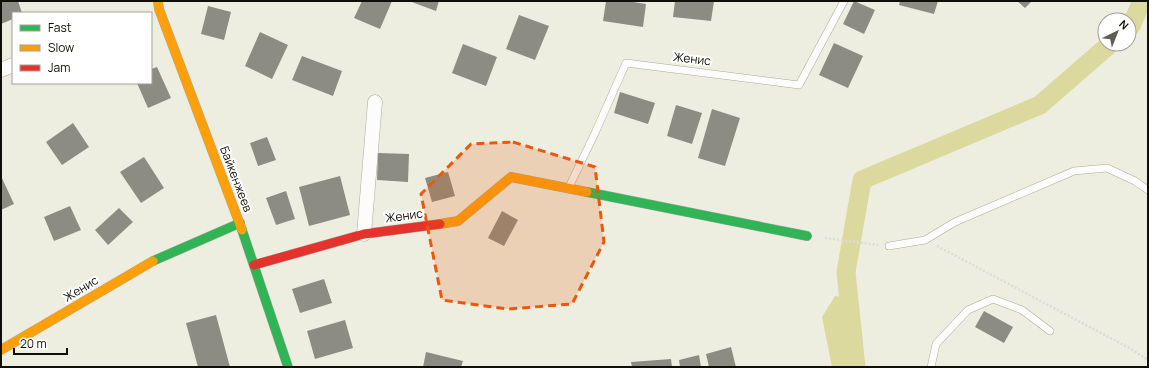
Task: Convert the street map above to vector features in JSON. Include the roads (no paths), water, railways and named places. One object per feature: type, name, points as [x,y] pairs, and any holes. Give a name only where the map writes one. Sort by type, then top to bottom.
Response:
[{"type":"street","name":"Байкенжеев","points":[[156,8],[240,223],[288,367]]},
{"type":"street","points":[[1,70],[12,65]]},
{"type":"street","points":[[364,234],[375,102]]},
{"type":"street","name":"Женис","points":[[254,265],[364,234],[458,221],[511,178],[807,236]]},
{"type":"street","name":"Женис","points":[[1,350],[150,262],[240,223]]},
{"type":"lane","name":"Женис","points":[[568,188],[595,133],[626,63],[798,85],[844,1]]},
{"type":"lane","points":[[889,246],[926,240],[955,222],[1074,171],[1108,168],[1135,181],[1148,190]]},
{"type":"lane","points":[[931,367],[936,344],[968,310],[993,299],[1022,310],[1050,331]]},
{"type":"waterway","points":[[1137,12],[1142,1]]},
{"type":"waterway","points":[[856,367],[846,272],[862,180],[1040,105],[1101,52]]}]
